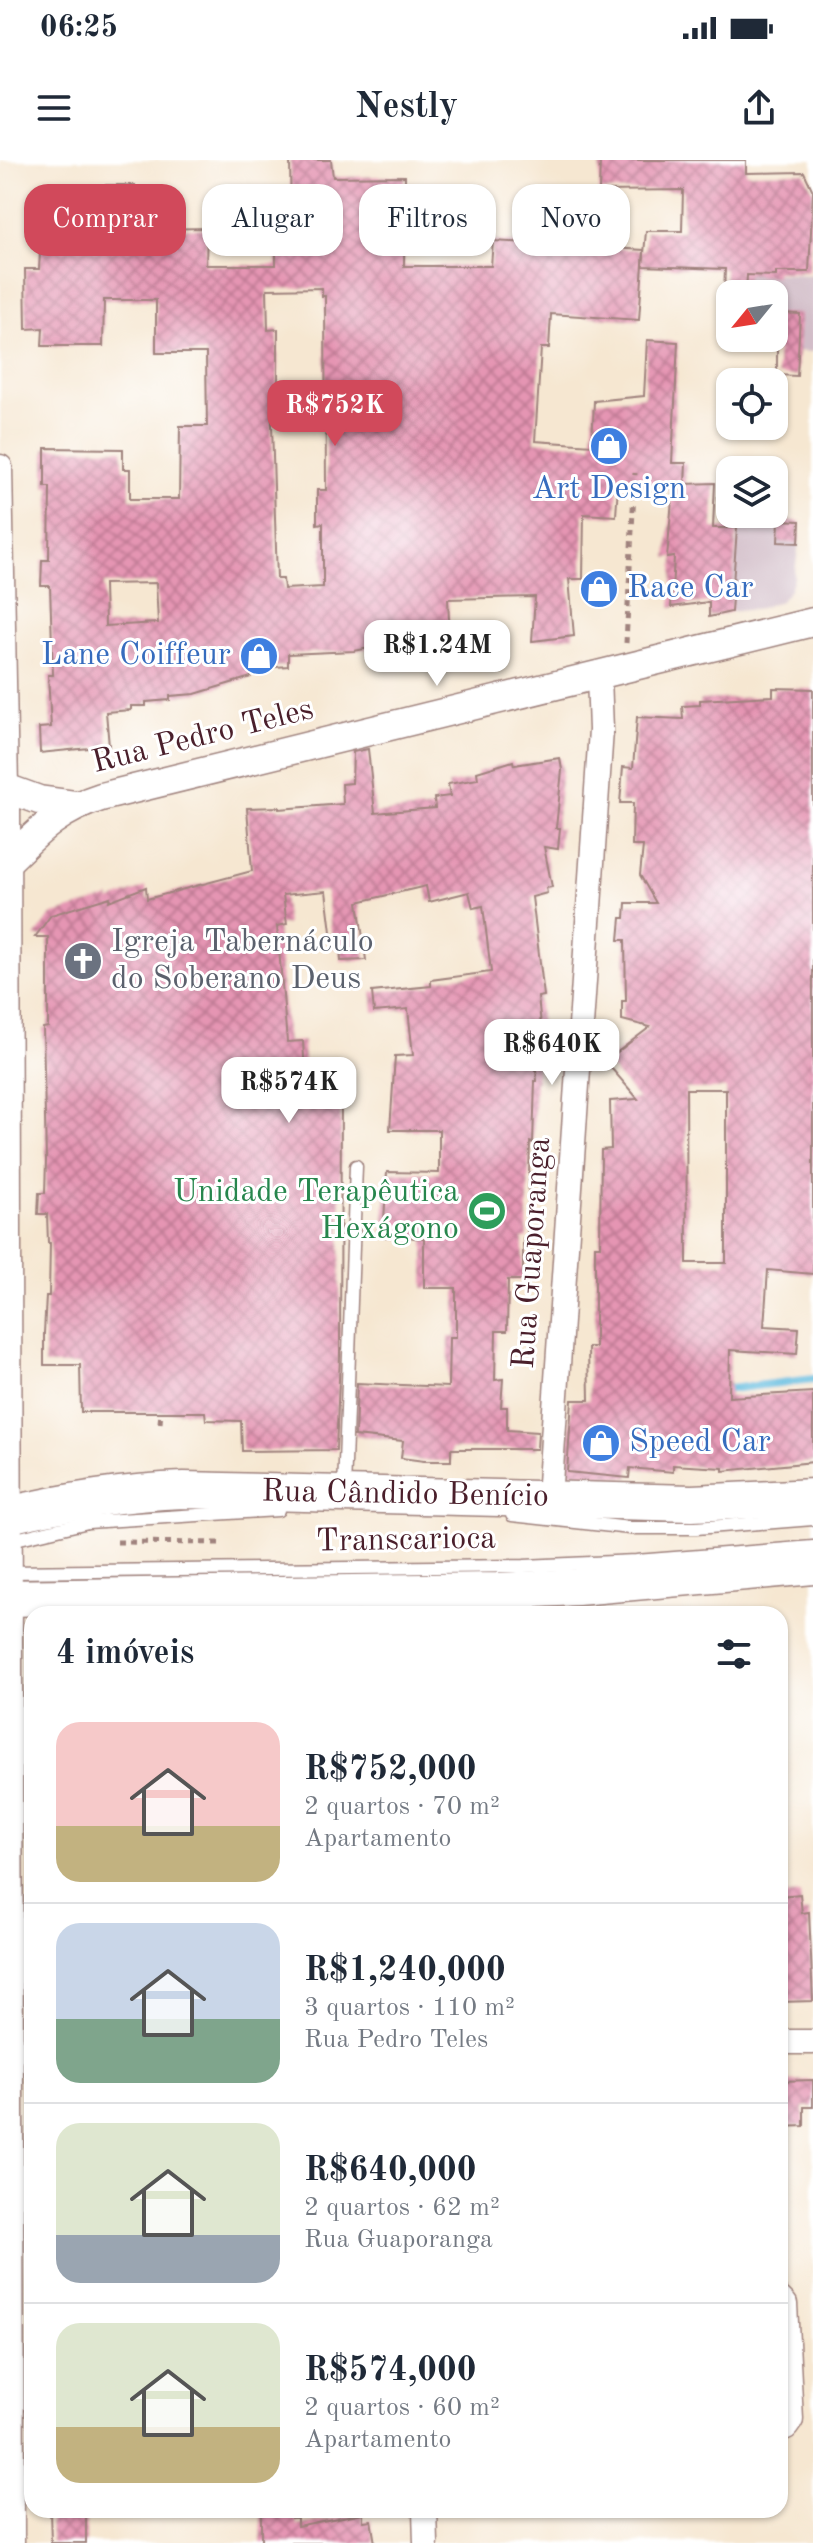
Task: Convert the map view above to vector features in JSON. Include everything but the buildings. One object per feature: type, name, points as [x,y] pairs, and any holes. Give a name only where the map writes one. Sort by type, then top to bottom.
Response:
[{"type":"main road","name":"Rua Cândido Benício","points":[[4,1529],[58,1503],[135,1492],[184,1490],[692,1503],[813,1497]]},
{"type":"main road","points":[[4,1585],[396,1604],[813,1566]]},
{"type":"street","points":[[0,467],[7,862],[3,998],[6,2539]]},
{"type":"street","name":"Rua Pedro Teles","points":[[7,862],[44,826],[76,805],[813,622]]},
{"type":"street","name":"Rua Guaporanga","points":[[549,1498],[601,730],[612,673]]},
{"type":"street","name":"Rua Pedro Teles","points":[[6,788],[39,800],[76,805]]},
{"type":"street","points":[[788,2042],[813,2042]]},
{"type":"street","points":[[788,2362],[791,2420],[788,2424]]},
{"type":"street","points":[[425,2518],[426,2543]]},
{"type":"lane","points":[[344,1493],[356,1166]]},
{"type":"lane","name":"Transcarioca","points":[[4,1529],[252,1510],[295,1510]]},
{"type":"lane","name":"Transcarioca","points":[[506,1515],[630,1528],[696,1528],[813,1519]]},
{"type":"lane","name":"Transcarioca","points":[[4,1585],[636,1561],[813,1547]]},
{"type":"path","points":[[612,673],[635,473]]},
{"type":"path","points":[[160,1423],[161,1412]]},
{"type":"path","points":[[103,1542],[222,1543]]},
{"type":"shaded area","points":[[725,271],[813,275],[813,352],[788,351],[788,280],[725,280]]},
{"type":"shaded area","points":[[738,528],[779,528],[778,542],[799,543],[794,578],[789,591],[780,601],[760,608],[731,612]]},
{"type":"waterway","points":[[721,1390],[813,1379]]},
{"type":"place","name":"Art Design","points":[[609,446]]},
{"type":"place","name":"Race Car","points":[[599,589]]},
{"type":"place","name":"Lane Coiffeur","points":[[259,656]]},
{"type":"place","name":"Igreja Tabernáculo do Soberano Deus","points":[[83,961]]},
{"type":"place","name":"Unidade Terapêutica Hexágono","points":[[487,1211]]},
{"type":"place","name":"Speed Car","points":[[601,1443]]}]
